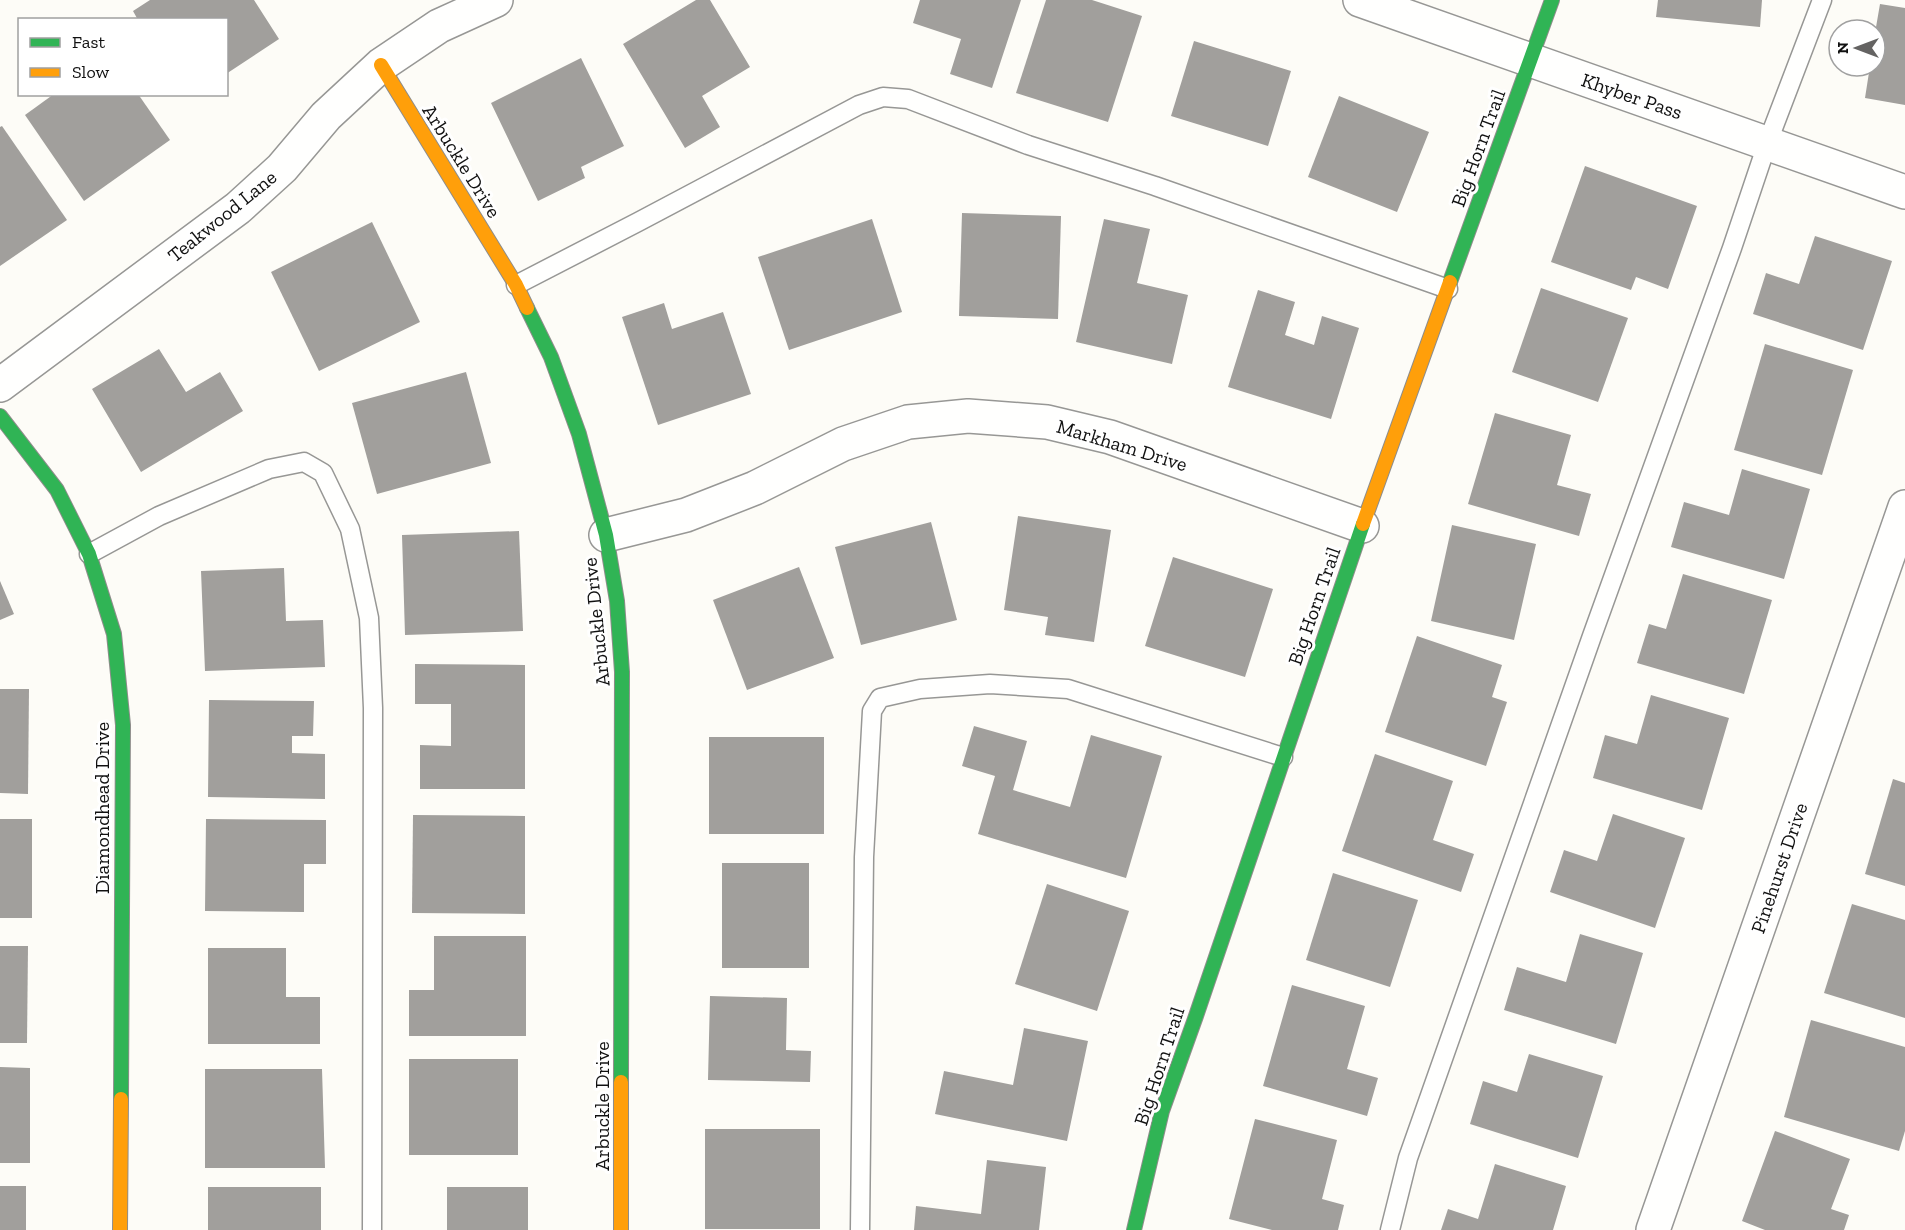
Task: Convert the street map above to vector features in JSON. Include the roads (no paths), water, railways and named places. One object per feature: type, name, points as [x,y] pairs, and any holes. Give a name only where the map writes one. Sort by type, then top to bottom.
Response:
[{"type":"street","name":"Teakwood Lane","points":[[0,385],[238,208],[282,168],[326,116],[381,65],[439,26],[496,0]]},
{"type":"street","name":"Khyber Pass","points":[[1360,0],[1905,192]]},
{"type":"street","name":"Big Horn Trail","points":[[1134,1230],[1162,1111],[1362,526],[1552,0]]},
{"type":"street","name":"Arbuckle Drive","points":[[381,65],[516,285],[551,357],[575,423],[606,535],[616,601],[622,672],[621,1230]]},
{"type":"street","name":"Diamondhead Drive","points":[[0,416],[57,490],[89,554],[114,634],[123,725],[120,1230]]},
{"type":"street","name":"Markham Drive","points":[[606,535],[686,515],[755,488],[843,444],[908,422],[968,416],[1047,422],[1110,437],[1362,526]]},
{"type":"street","name":"Pinehurst Drive","points":[[1653,1230],[1905,507]]},
{"type":"lane","points":[[1390,1230],[1407,1158],[1767,144],[1822,0]]},
{"type":"lane","points":[[516,285],[860,105],[883,97],[908,99],[1028,145],[1155,186],[1448,289]]},
{"type":"lane","points":[[89,554],[159,516],[269,469],[304,462],[323,473],[350,529],[369,618],[373,708],[372,1230]]},
{"type":"lane","points":[[860,1230],[864,857],[872,711],[880,698],[920,689],[990,684],[1068,689],[1283,757]]}]
